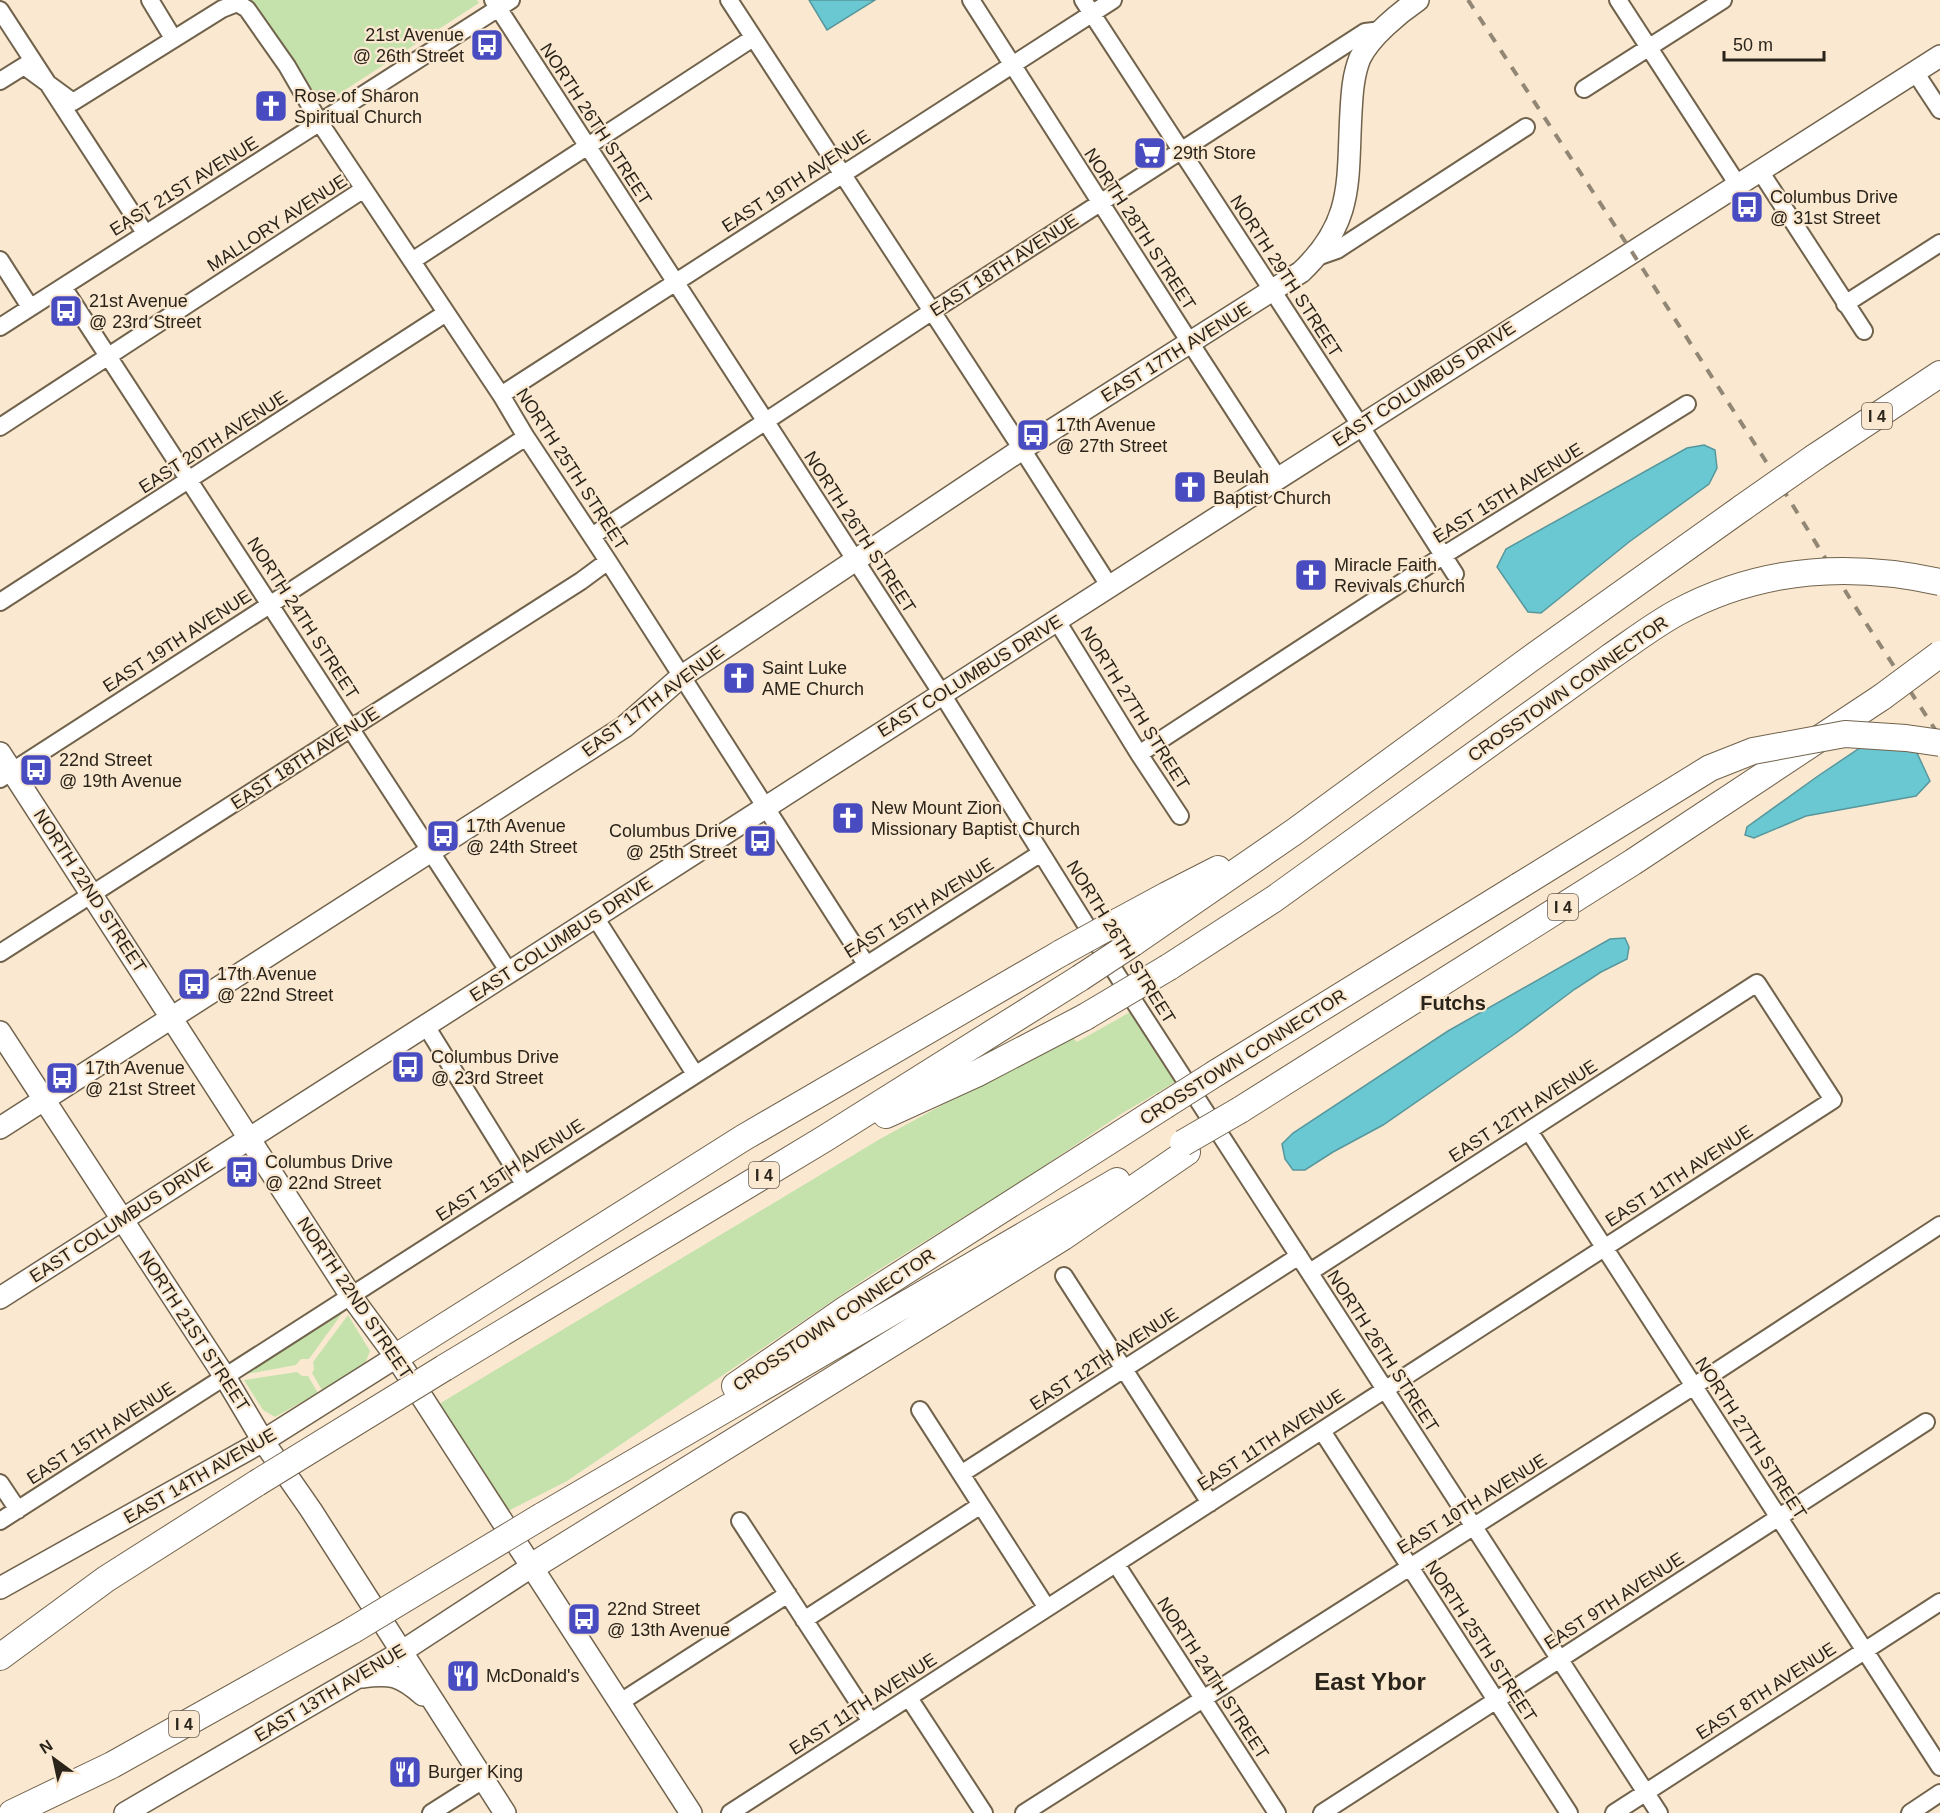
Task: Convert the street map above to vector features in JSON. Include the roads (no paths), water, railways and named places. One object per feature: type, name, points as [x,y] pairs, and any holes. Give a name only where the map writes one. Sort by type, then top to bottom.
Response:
[{"type":"highway","name":"I 4","points":[[0,1657],[106,1580],[257,1483],[824,1139],[1133,944],[1294,832],[1530,659],[1742,508],[1940,374]]},
{"type":"highway","name":"CROSSTOWN CONNECTOR","points":[[824,1139],[927,1098],[1085,1017],[1169,967],[1274,899],[1610,657],[1677,612],[1718,594],[1755,582],[1810,572],[1885,572],[1940,582]]},
{"type":"highway","name":"I 4","points":[[12,1813],[112,1765],[353,1630],[542,1516],[1185,1147],[1633,862],[1882,697],[1940,654]]},
{"type":"highway","name":"CROSSTOWN CONNECTOR","points":[[587,1490],[846,1309],[1216,1073],[1710,768],[1753,751],[1845,734],[1940,743]]},
{"type":"highway","points":[[396,1357],[743,1138],[1167,894],[1294,832]]},
{"type":"highway","points":[[531,1567],[1054,1243],[1185,1147]]},
{"type":"main road","name":"EAST 18TH AVENUE","points":[[1382,30],[1418,0]]},
{"type":"main road","name":"EAST 17TH AVENUE","points":[[0,1128],[624,727],[682,676],[1022,449],[1301,272],[1317,258],[1332,237],[1342,212],[1348,188],[1352,94],[1355,75],[1360,57],[1382,30]]},
{"type":"main road","name":"EAST COLUMBUS DRIVE","points":[[0,1298],[1360,425],[1940,56]]},
{"type":"main road","name":"NORTH 22ND STREET","points":[[0,753],[6,775],[92,894],[351,1296],[396,1357],[691,1813]]},
{"type":"main road","name":"NORTH 21ST STREET","points":[[0,1032],[505,1813]]},
{"type":"main road","name":"EAST 14TH AVENUE","points":[[0,1588],[263,1441],[396,1357]]},
{"type":"main road","name":"EAST 13TH AVENUE","points":[[125,1813],[400,1652],[531,1567]]},
{"type":"main road","points":[[356,1678],[375,1675],[395,1676],[412,1686],[437,1707]]},
{"type":"street","points":[[0,81],[24,66],[73,102],[173,38],[150,0]]},
{"type":"street","points":[[729,0],[1110,587]]},
{"type":"street","name":"NORTH 28TH STREET","points":[[971,0],[1278,478]]},
{"type":"street","name":"EAST 19TH AVENUE","points":[[501,395],[1013,64],[1087,7],[1113,0]]},
{"type":"street","points":[[1618,0],[1738,185]]},
{"type":"street","points":[[1584,89],[1723,0]]},
{"type":"street","name":"NORTH 25TH STREET","points":[[173,38],[222,9],[237,3],[247,9],[288,66],[320,123],[501,395],[866,964]]},
{"type":"street","name":"EAST 21ST AVENUE","points":[[0,327],[320,123],[501,3]]},
{"type":"street","name":"NORTH 26TH STREET","points":[[501,3],[586,146],[766,420],[942,694],[1132,999],[1659,1813]]},
{"type":"street","name":"NORTH 29TH STREET","points":[[1087,7],[1455,574]]},
{"type":"street","points":[[0,10],[145,233]]},
{"type":"street","name":"EAST 18TH AVENUE","points":[[592,536],[766,420],[1365,32],[1382,30]]},
{"type":"street","points":[[412,261],[753,38]]},
{"type":"street","points":[[1915,72],[1940,110]]},
{"type":"street","points":[[1317,258],[1337,250],[1526,127]]},
{"type":"street","points":[[1760,171],[1864,331]]},
{"type":"street","name":"MALLORY AVENUE","points":[[0,427],[364,189]]},
{"type":"street","points":[[1845,304],[1940,243]]},
{"type":"street","points":[[0,260],[30,307]]},
{"type":"street","name":"NORTH 24TH STREET","points":[[63,287],[509,972]]},
{"type":"street","name":"EAST 20TH AVENUE","points":[[0,602],[446,313]]},
{"type":"street","name":"EAST 15TH AVENUE","points":[[1139,753],[1444,555],[1687,404]]},
{"type":"street","name":"EAST 19TH AVENUE","points":[[6,775],[526,437]]},
{"type":"street","name":"EAST 18TH AVENUE","points":[[0,953],[608,561]]},
{"type":"street","name":"NORTH 27TH STREET","points":[[1057,621],[1180,816]]},
{"type":"street","name":"EAST 15TH AVENUE","points":[[0,1521],[1041,853]]},
{"type":"street","points":[[594,917],[695,1074]]},
{"type":"street","name":"EAST 12TH AVENUE","points":[[1310,1272],[1757,983]]},
{"type":"street","name":"EAST 11TH AVENUE","points":[[730,1813],[1833,1100],[1757,983]]},
{"type":"street","points":[[426,1026],[524,1184]]},
{"type":"street","name":"NORTH 27TH STREET","points":[[1529,1131],[1940,1767]]},
{"type":"street","name":"EAST 10TH AVENUE","points":[[1024,1813],[1694,1386],[1940,1225]]},
{"type":"street","name":"EAST 12TH AVENUE","points":[[961,1474],[1299,1256]]},
{"type":"street","points":[[1064,1276],[1210,1503]]},
{"type":"street","points":[[920,1410],[1047,1608]]},
{"type":"street","name":"EAST 9TH AVENUE","points":[[1322,1813],[1926,1422]]},
{"type":"street","name":"NORTH 25TH STREET","points":[[1322,1431],[1569,1813]]},
{"type":"street","points":[[0,1483],[18,1510]]},
{"type":"street","points":[[804,1620],[981,1505]]},
{"type":"street","points":[[740,1521],[871,1722]]},
{"type":"street","name":"NORTH 24TH STREET","points":[[1116,1564],[1277,1813]]},
{"type":"street","points":[[620,1703],[788,1594]]},
{"type":"street","name":"EAST 8TH AVENUE","points":[[1614,1813],[1940,1602]]},
{"type":"street","points":[[909,1698],[984,1813]]},
{"type":"street","points":[[431,1813],[483,1779]]},
{"type":"street","points":[[1910,1813],[1940,1793]]},
{"type":"water","points":[[809,0],[875,0],[827,30]]},
{"type":"water","points":[[1704,445],[1715,450],[1717,468],[1709,484],[1629,542],[1541,613],[1528,612],[1497,567],[1506,549],[1687,448]]},
{"type":"water","points":[[1894,725],[1904,725],[1930,781],[1916,796],[1806,816],[1754,838],[1745,835],[1747,827]]},
{"type":"water","points":[[1625,938],[1629,947],[1627,959],[1575,989],[1516,1033],[1383,1125],[1305,1170],[1293,1170],[1285,1159],[1282,1144],[1293,1133],[1448,1031],[1610,939]]},
{"type":"railway","points":[[1468,0],[1632,252],[1940,737]]},
{"type":"place","name":"21st Avenue @ 26th Street","points":[[487,45]]},
{"type":"place","name":"Rose of Sharon Spiritual Church","points":[[271,106]]},
{"type":"place","name":"29th Store","points":[[1150,153]]},
{"type":"place","name":"Columbus Drive @ 31st Street","points":[[1747,207]]},
{"type":"place","name":"21st Avenue @ 23rd Street","points":[[66,311]]},
{"type":"place","name":"17th Avenue @ 27th Street","points":[[1033,435]]},
{"type":"place","name":"Beulah Baptist Church","points":[[1190,487]]},
{"type":"place","name":"Miracle Faith Revivals Church","points":[[1311,575]]},
{"type":"place","name":"Saint Luke AME Church","points":[[739,678]]},
{"type":"place","name":"22nd Street @ 19th Avenue","points":[[36,770]]},
{"type":"place","name":"New Mount Zion Missionary Baptist Church","points":[[848,818]]},
{"type":"place","name":"17th Avenue @ 24th Street","points":[[443,836]]},
{"type":"place","name":"Columbus Drive @ 25th Street","points":[[760,841]]},
{"type":"place","name":"17th Avenue @ 22nd Street","points":[[194,984]]},
{"type":"place","name":"Columbus Drive @ 23rd Street","points":[[408,1067]]},
{"type":"place","name":"17th Avenue @ 21st Street","points":[[62,1078]]},
{"type":"place","name":"Columbus Drive @ 22nd Street","points":[[242,1172]]},
{"type":"place","name":"22nd Street @ 13th Avenue","points":[[584,1619]]},
{"type":"place","name":"McDonald's","points":[[463,1676]]},
{"type":"place","name":"Burger King","points":[[405,1772]]},
{"type":"district","name":"Futchs","points":[[1453,1003]]},
{"type":"district","name":"East Ybor","points":[[1370,1682]]}]
